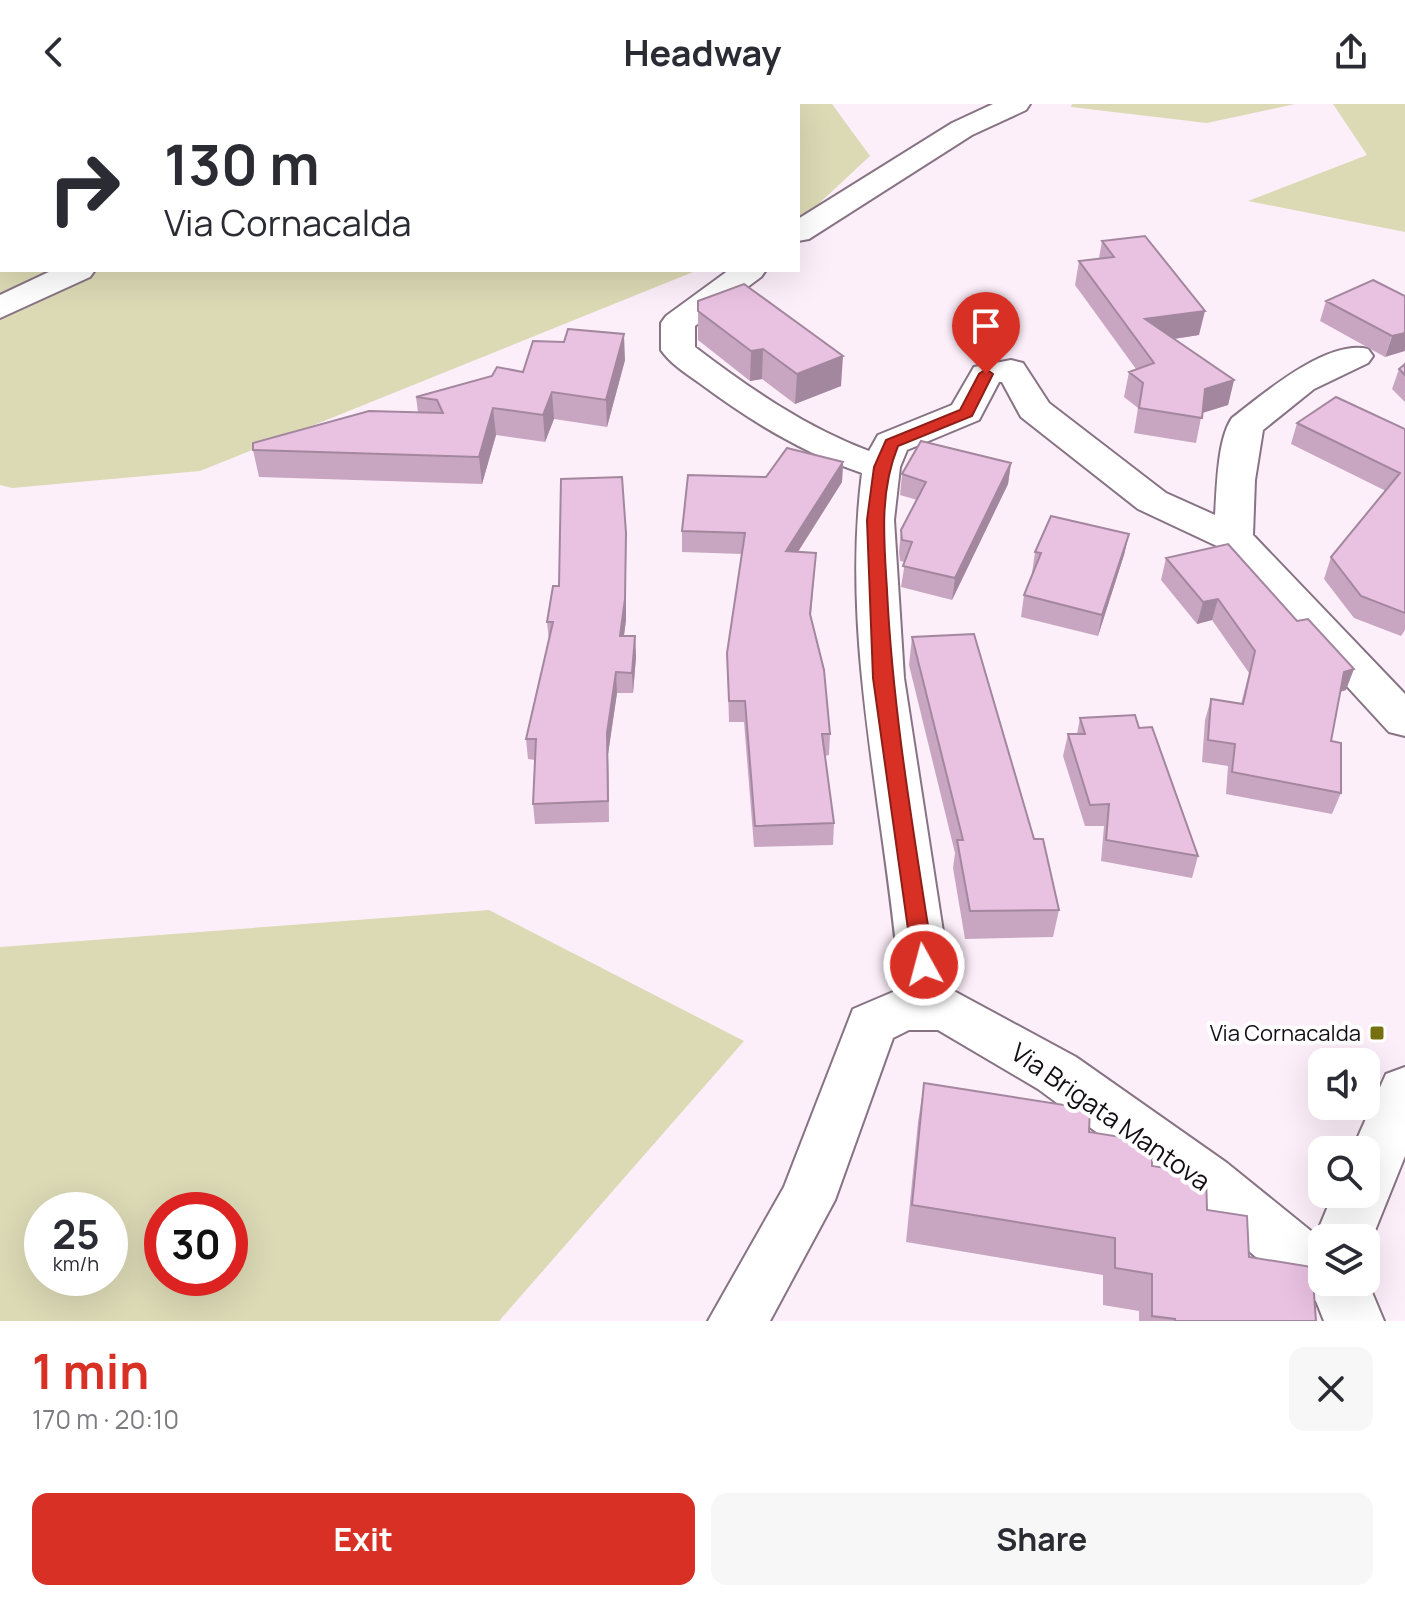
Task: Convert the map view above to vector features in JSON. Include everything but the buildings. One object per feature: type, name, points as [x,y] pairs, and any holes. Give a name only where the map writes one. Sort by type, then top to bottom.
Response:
[{"type":"street","points":[[804,228],[962,129],[1016,104]]},
{"type":"street","points":[[0,308],[75,272]]},
{"type":"street","points":[[747,272],[678,323],[678,350],[756,407],[841,456],[881,467]]},
{"type":"street","points":[[1233,538],[1236,480],[1245,426],[1302,382],[1356,356]]},
{"type":"street","points":[[928,1009],[922,943],[882,678],[875,520],[881,467],[891,443],[966,412],[986,374],[1011,370],[1034,409],[1152,501],[1233,538],[1405,721]]},
{"type":"street","name":"Via Brigata Mantova","points":[[738,1321],[807,1200],[844,1106],[871,1024],[904,1009],[946,1009],[1057,1073],[1207,1181],[1308,1259]]},
{"type":"street","points":[[1380,1149],[1405,1090]]},
{"type":"shaded area","points":[[800,104],[832,104],[870,156],[800,221]]},
{"type":"shaded area","points":[[1072,104],[1295,104],[1207,123],[1071,107]]},
{"type":"shaded area","points":[[1333,104],[1405,104],[1405,232],[1248,201],[1367,155]]},
{"type":"shaded area","points":[[0,272],[693,272],[200,471],[12,488],[0,485]]},
{"type":"shaded area","points":[[489,910],[744,1041],[499,1321],[0,1321],[0,947]]},
{"type":"place","name":"Via Cornacalda","points":[[1377,1033]]},
{"type":"route","points":[[924,965],[882,678],[875,520],[881,467],[891,443],[966,412],[986,374]]}]
